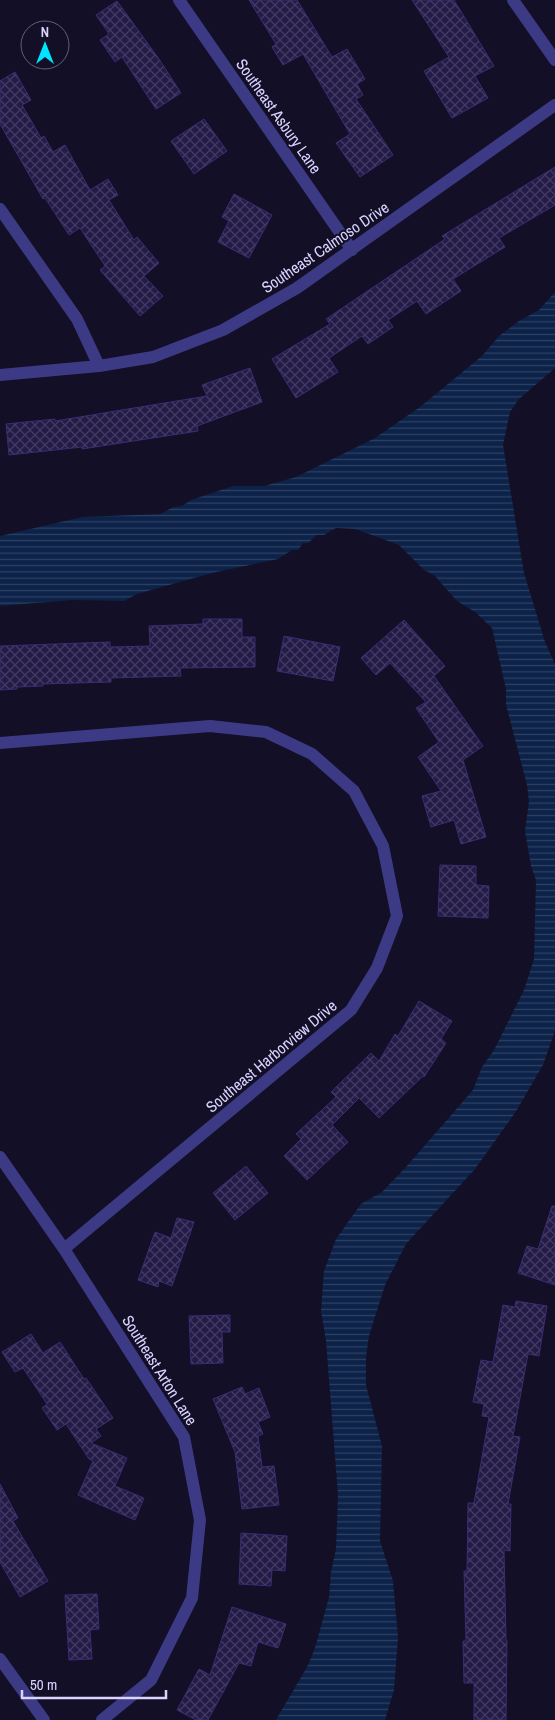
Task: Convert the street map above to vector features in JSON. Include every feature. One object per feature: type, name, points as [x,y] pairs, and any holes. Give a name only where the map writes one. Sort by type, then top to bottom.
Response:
[{"type":"street","name":"Southeast Asbury Lane","points":[[179,0],[352,250]]},
{"type":"street","points":[[513,0],[555,60]]},
{"type":"street","name":"Southeast Calmoso Drive","points":[[0,375],[99,366],[153,357],[223,330],[297,288],[555,105]]},
{"type":"street","points":[[0,209],[77,319],[99,366]]},
{"type":"street","name":"Southeast Harborview Drive","points":[[0,742],[210,726],[266,732],[312,754],[354,791],[383,846],[397,916],[377,968],[351,1010],[64,1249]]},
{"type":"street","name":"Southeast Arton Lane","points":[[0,1157],[64,1249],[184,1436],[200,1520],[192,1598],[151,1680],[102,1720]]},
{"type":"street","points":[[0,1659],[44,1720]]},
{"type":"water","points":[[555,292],[555,368],[519,399],[510,412],[503,445],[524,573],[545,642],[555,664],[555,1031],[543,1065],[515,1113],[475,1169],[406,1244],[385,1285],[369,1336],[366,1357],[366,1385],[382,1446],[380,1541],[393,1581],[398,1637],[394,1690],[385,1720],[276,1720],[307,1667],[315,1648],[329,1597],[331,1572],[336,1549],[338,1495],[326,1341],[321,1311],[324,1271],[336,1239],[361,1204],[382,1192],[473,1090],[482,1067],[494,1050],[524,990],[534,959],[536,880],[531,866],[525,831],[529,801],[527,785],[506,705],[506,689],[492,628],[475,612],[457,601],[434,575],[424,570],[399,545],[355,529],[336,528],[324,535],[317,535],[308,543],[303,543],[298,550],[292,550],[278,559],[212,573],[137,594],[124,601],[73,600],[0,606],[0,536],[82,517],[161,514],[173,507],[182,506],[191,500],[233,486],[264,486],[296,477],[375,438],[420,407],[482,356],[499,336],[519,321],[539,310]]},
{"type":"building","points":[[249,0],[297,0],[332,57],[347,49],[365,79],[357,84],[363,95],[356,99],[393,155],[360,177],[336,143],[350,134],[303,54],[283,65],[272,47],[276,44]]},
{"type":"building","points":[[412,0],[454,0],[494,66],[475,76],[488,98],[452,118],[424,71],[449,57]]},
{"type":"building","points":[[117,1],[181,93],[156,109],[122,57],[115,62],[100,40],[109,34],[96,15]]},
{"type":"building","points":[[15,72],[31,100],[22,105],[41,138],[44,136],[53,152],[65,145],[90,190],[108,179],[118,195],[109,200],[134,240],[137,237],[159,263],[144,276],[163,296],[140,316],[100,270],[105,266],[80,228],[69,235],[45,198],[43,199],[0,124],[0,81]]},
{"type":"building","points":[[204,119],[227,151],[194,174],[171,141]]},
{"type":"building","points":[[555,167],[555,205],[499,238],[505,247],[453,279],[461,291],[426,314],[417,301],[388,320],[393,327],[368,344],[362,336],[329,358],[338,372],[296,398],[272,359],[330,324],[326,319],[445,239],[442,236]]},
{"type":"building","points":[[234,194],[272,215],[249,258],[218,242],[229,221],[222,217]]},
{"type":"building","points":[[250,368],[262,402],[197,426],[198,431],[82,449],[82,447],[9,455],[6,424],[55,419],[55,421],[207,396],[202,385]]},
{"type":"building","points":[[203,619],[242,619],[242,637],[255,637],[255,667],[180,668],[181,676],[111,678],[111,682],[43,684],[43,686],[0,690],[0,646],[110,642],[110,647],[150,646],[149,626],[203,624]]},
{"type":"building","points":[[404,620],[445,666],[434,676],[483,746],[463,760],[486,837],[461,844],[454,820],[431,827],[422,796],[441,791],[418,757],[439,742],[416,708],[426,702],[390,663],[376,675],[361,658]]},
{"type":"building","points":[[284,636],[340,647],[333,681],[277,671]]},
{"type":"building","points":[[440,865],[476,866],[476,885],[489,886],[488,918],[438,916]]},
{"type":"building","points":[[419,1001],[452,1021],[441,1039],[446,1043],[424,1077],[379,1118],[359,1098],[332,1125],[348,1142],[307,1180],[284,1156],[301,1139],[296,1134],[336,1097],[331,1092],[371,1053],[379,1061],[395,1034],[398,1036]]},
{"type":"building","points":[[246,1166],[268,1193],[235,1220],[213,1193]]},
{"type":"building","points":[[552,1206],[555,1206],[555,1285],[518,1273],[527,1246],[538,1249]]},
{"type":"building","points":[[177,1218],[194,1222],[172,1286],[159,1281],[158,1287],[138,1280],[155,1232],[171,1238]]},
{"type":"building","points":[[516,1301],[547,1306],[539,1356],[528,1354],[513,1436],[520,1437],[508,1504],[511,1504],[510,1551],[504,1550],[507,1640],[506,1720],[474,1720],[474,1683],[464,1683],[463,1641],[466,1641],[464,1571],[467,1571],[468,1503],[474,1503],[489,1417],[482,1416],[484,1404],[473,1402],[481,1360],[493,1362],[503,1305],[515,1307]]},
{"type":"building","points":[[230,1315],[230,1332],[222,1332],[223,1363],[191,1364],[189,1316]]},
{"type":"building","points":[[31,1334],[43,1353],[60,1342],[113,1418],[96,1429],[101,1436],[91,1443],[127,1458],[115,1486],[144,1498],[135,1520],[78,1495],[93,1461],[89,1459],[66,1424],[57,1430],[42,1408],[47,1404],[23,1368],[15,1372],[2,1352]]},
{"type":"building","points":[[242,1387],[245,1394],[259,1388],[270,1417],[258,1422],[263,1434],[258,1436],[262,1467],[274,1466],[279,1505],[242,1509],[235,1452],[213,1399]]},
{"type":"building","points":[[0,1484],[18,1518],[13,1521],[48,1581],[20,1597],[0,1562]]},
{"type":"building","points":[[241,1533],[287,1536],[285,1571],[272,1570],[271,1586],[239,1584]]},
{"type":"building","points":[[97,1594],[99,1629],[90,1630],[92,1659],[69,1660],[65,1595]]},
{"type":"building","points":[[232,1607],[286,1624],[278,1648],[258,1642],[251,1666],[239,1663],[208,1720],[196,1720],[177,1710],[199,1669],[210,1675]]}]
